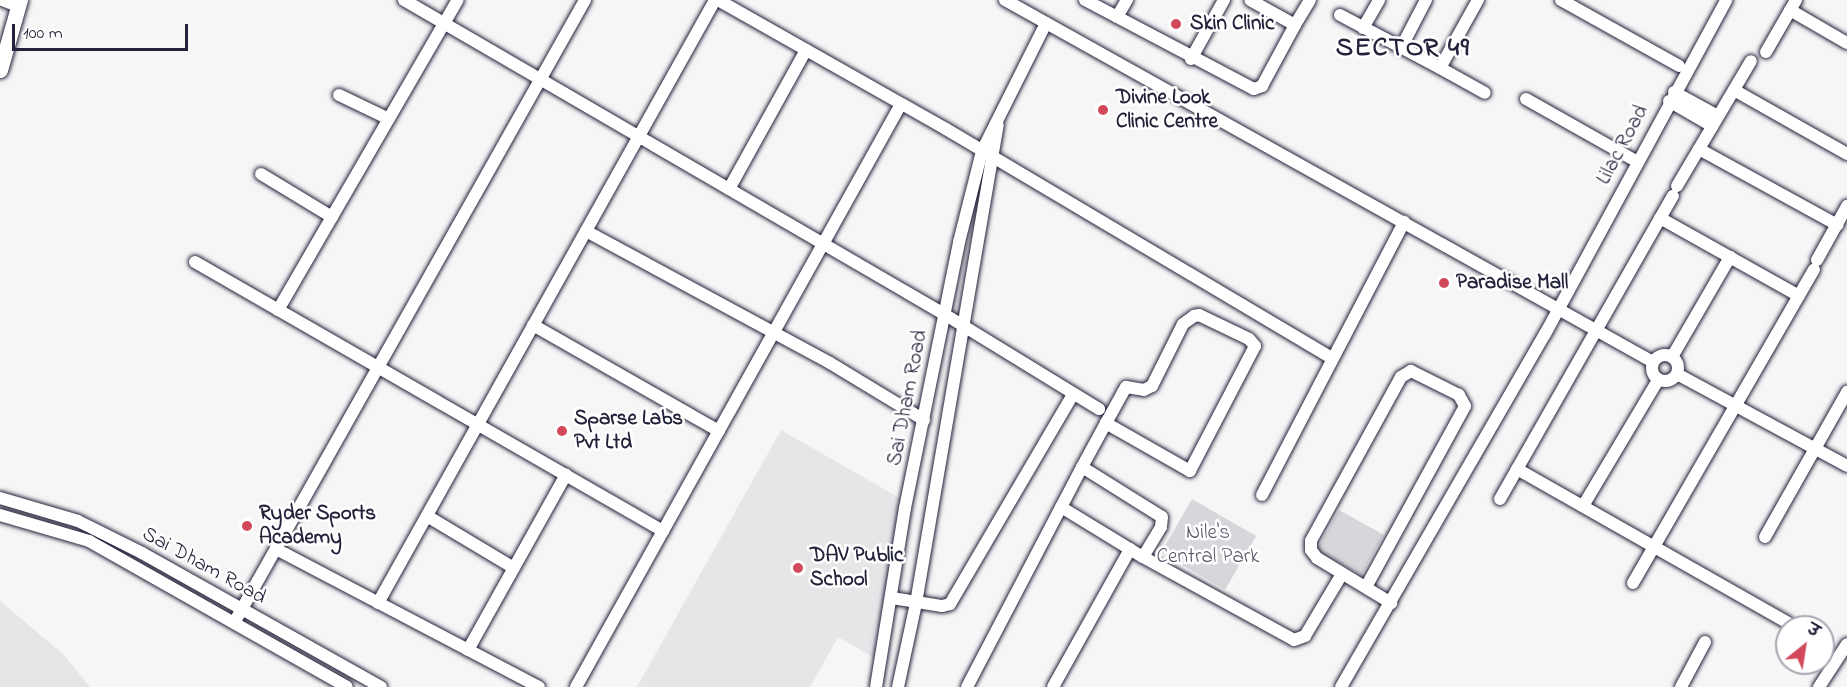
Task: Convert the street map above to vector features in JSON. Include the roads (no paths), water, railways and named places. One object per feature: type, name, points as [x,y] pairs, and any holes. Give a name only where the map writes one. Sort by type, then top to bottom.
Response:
[{"type":"main road","points":[[0,70],[19,3]]},
{"type":"street","points":[[2,0],[19,3]]},
{"type":"street","points":[[404,0],[963,325],[1099,409]]},
{"type":"street","points":[[278,310],[458,0]]},
{"type":"street","points":[[234,623],[585,0]]},
{"type":"street","points":[[378,603],[717,0],[987,154],[1332,358]]},
{"type":"street","points":[[1005,0],[1653,362]]},
{"type":"street","points":[[1085,0],[1191,59],[1254,89],[1262,86],[1310,0]]},
{"type":"street","points":[[1117,17],[1127,0]]},
{"type":"street","points":[[1191,59],[1224,0]]},
{"type":"street","points":[[1250,0],[1295,26]]},
{"type":"street","points":[[1364,28],[1379,0]]},
{"type":"street","points":[[1401,48],[1426,0]]},
{"type":"street","points":[[1440,68],[1478,0]]},
{"type":"street","points":[[1561,0],[1679,66]]},
{"type":"street","name":"Lilac Road","points":[[1341,687],[1559,310],[1636,161],[1726,0]]},
{"type":"street","points":[[1766,52],[1793,5],[1847,43]]},
{"type":"street","points":[[1340,15],[1485,93]]},
{"type":"street","name":"Sai Dham Road","points":[[876,687],[905,508],[944,314],[987,154],[1046,23]]},
{"type":"street","points":[[729,189],[806,50]]},
{"type":"street","points":[[1500,499],[1598,332],[1675,191],[1751,61]]},
{"type":"street","points":[[1734,90],[1847,154]]},
{"type":"street","points":[[339,95],[389,120]]},
{"type":"street","points":[[1671,97],[1715,121]]},
{"type":"street","points":[[1526,99],[1636,161]]},
{"type":"street","points":[[576,687],[901,104]]},
{"type":"street","points":[[1699,149],[1836,225]]},
{"type":"street","name":"Sai Dham Road","points":[[898,687],[916,603],[963,325],[987,154]]},
{"type":"street","points":[[261,174],[332,217]]},
{"type":"street","points":[[1633,583],[1798,296],[1847,206]]},
{"type":"street","points":[[1660,218],[1798,296]]},
{"type":"street","points":[[1262,495],[1404,222]]},
{"type":"street","points":[[586,231],[774,332],[924,420]]},
{"type":"street","points":[[1672,357],[1730,257]]},
{"type":"street","points":[[195,262],[663,531]]},
{"type":"street","points":[[967,687],[1082,467],[1106,423],[1126,387],[1144,390],[1152,386],[1183,324],[1194,316],[1199,315],[1249,339],[1255,346],[1190,471],[1106,423]]},
{"type":"street","points":[[533,325],[719,431]]},
{"type":"street","points":[[1662,355],[1672,357],[1677,363],[1677,374],[1669,381],[1659,380],[1652,372],[1653,362],[1662,355]]},
{"type":"street","points":[[1366,587],[1466,406],[1459,395],[1424,375],[1411,371],[1401,377],[1311,541],[1311,550],[1317,558],[1391,603]]},
{"type":"street","points":[[1677,374],[1847,466]]},
{"type":"street","points":[[1583,507],[1659,380]]},
{"type":"street","points":[[1765,537],[1847,392]]},
{"type":"street","points":[[892,598],[916,603],[950,604],[1073,394]]},
{"type":"street","points":[[1082,467],[1162,517],[1161,527],[1143,557]]},
{"type":"street","points":[[1517,469],[1775,617]]},
{"type":"street","points":[[468,650],[566,475]]},
{"type":"street","points":[[1,515],[3,499]]},
{"type":"street","name":"Sai Dham Road","points":[[3,499],[78,521],[381,687]]},
{"type":"street","points":[[1061,507],[1143,557],[1294,640],[1305,636],[1342,574]]},
{"type":"street","name":"Sai Dham Road","points":[[1,515],[89,542],[347,687]]},
{"type":"street","points":[[427,516],[514,568]]},
{"type":"street","points":[[276,549],[539,687]]},
{"type":"street","points":[[1053,687],[1130,549]]},
{"type":"street","points":[[1681,687],[1705,642]]},
{"type":"street","points":[[1819,687],[1847,644]]},
{"type":"place","name":"Skin Clinic","points":[[1176,24]]},
{"type":"place","name":"Divine Look Clinic Centre","points":[[1103,110]]},
{"type":"place","name":"Paradise Mall","points":[[1444,283]]},
{"type":"place","name":"Sparse Labs Pvt Ltd","points":[[562,431]]},
{"type":"place","name":"Ryder Sports Academy","points":[[247,526]]},
{"type":"place","name":"DAV Public School","points":[[798,568]]},
{"type":"district","name":"SECTOR 49","points":[[1403,49]]},
{"type":"park label","name":"Nile's Central Park","points":[[1208,545]]}]
